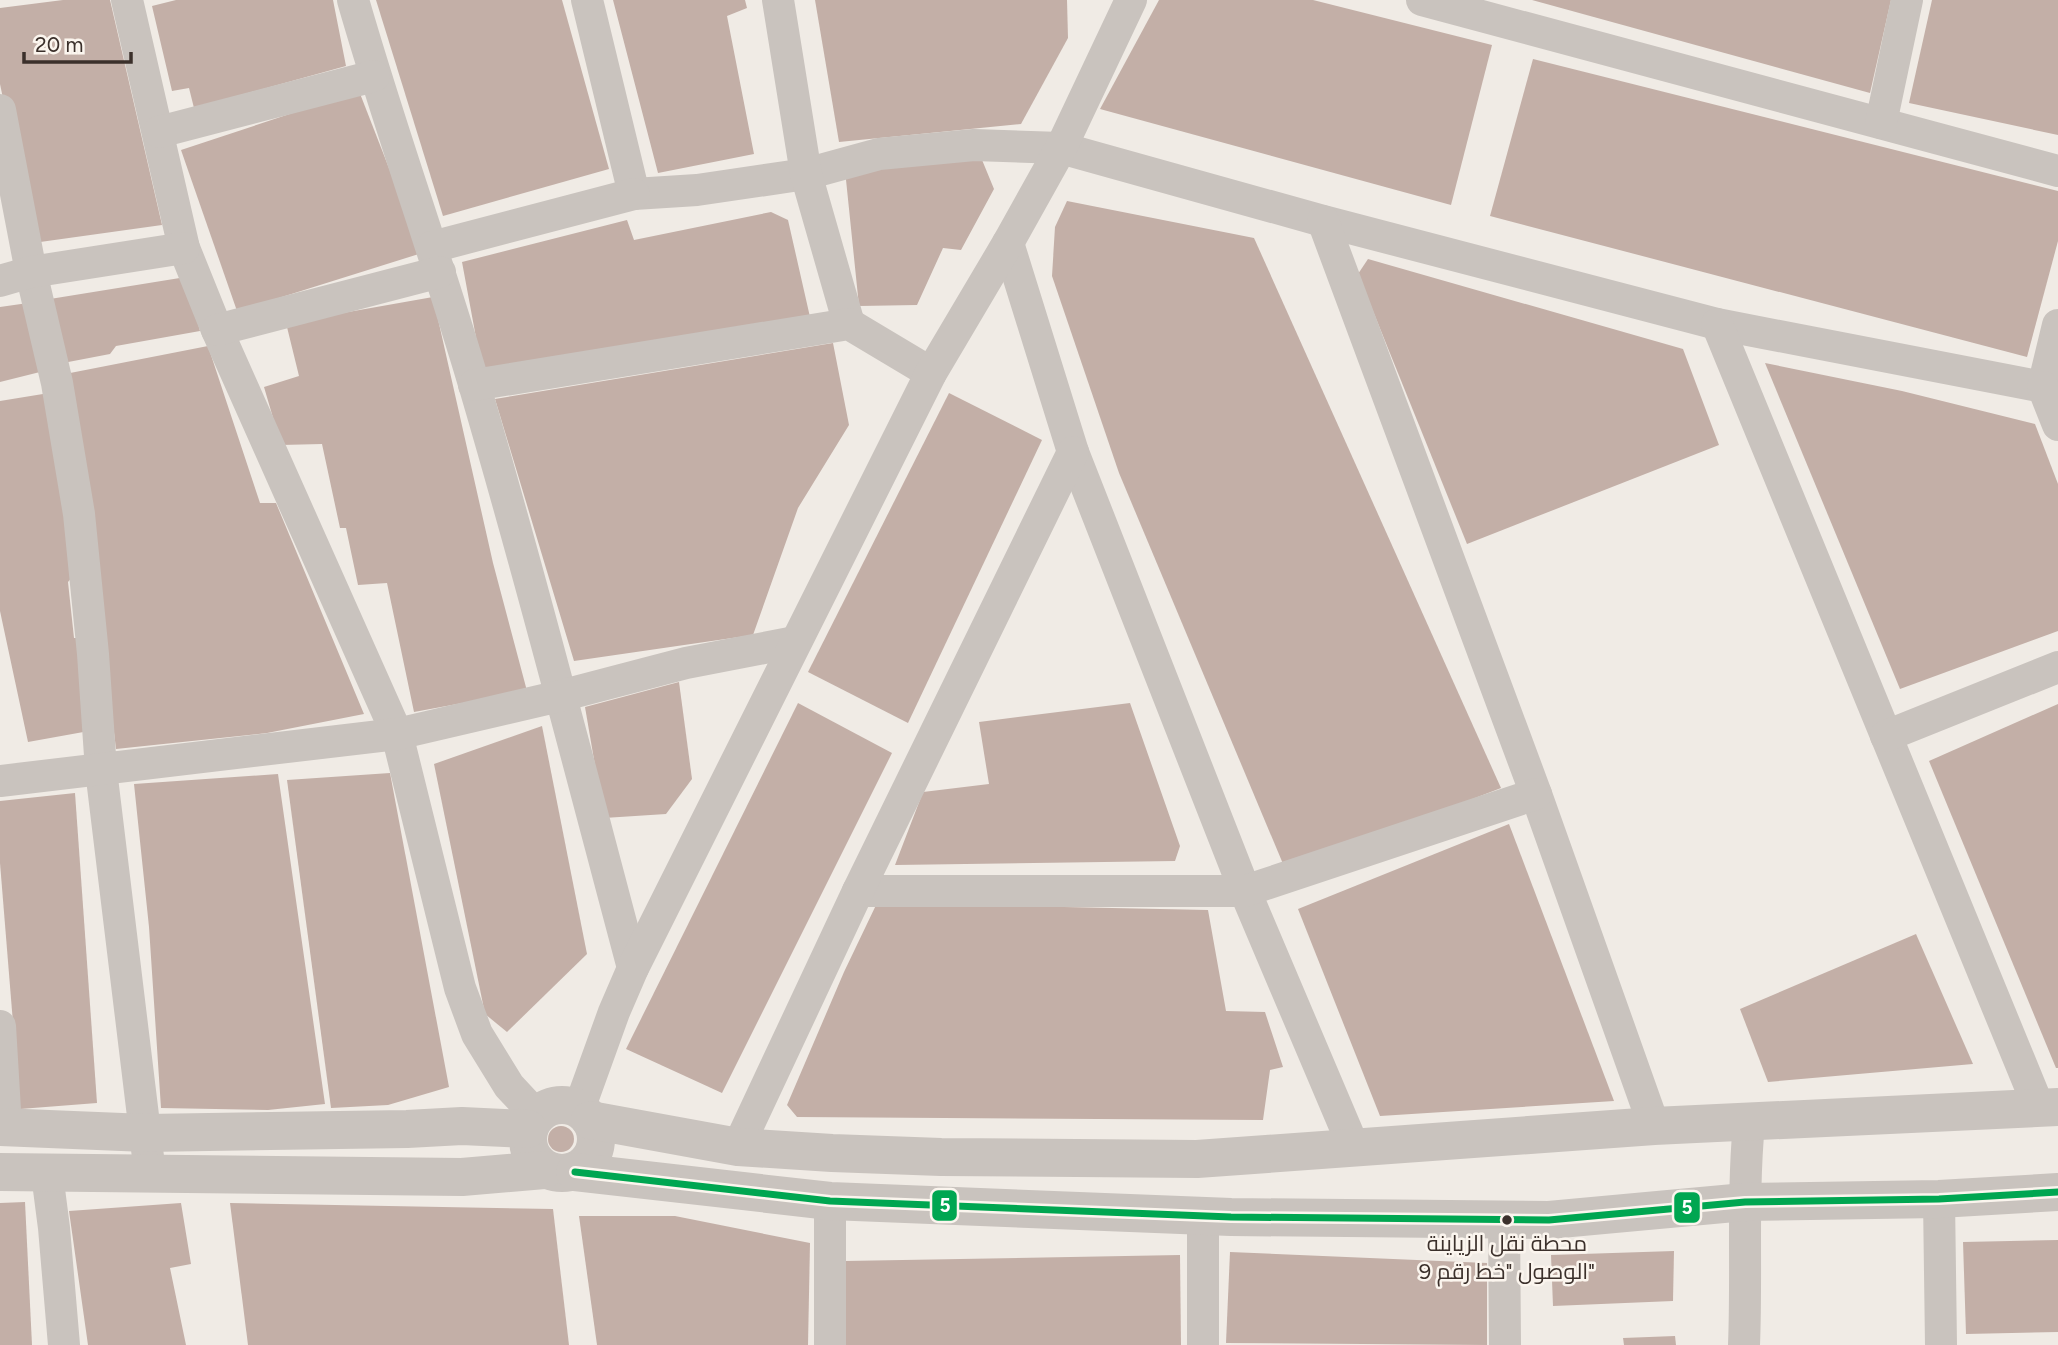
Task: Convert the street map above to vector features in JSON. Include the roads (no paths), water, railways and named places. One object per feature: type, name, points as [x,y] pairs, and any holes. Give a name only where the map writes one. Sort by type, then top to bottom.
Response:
[{"type":"street","points":[[127,0],[184,248],[217,330],[397,734],[460,988],[477,1034],[532,1122]]},
{"type":"street","points":[[353,0],[374,76],[436,259],[474,385],[633,968]]},
{"type":"street","points":[[587,0],[635,194]]},
{"type":"street","points":[[778,0],[806,174],[849,324]]},
{"type":"street","points":[[1131,0],[1061,148],[931,373],[633,968],[614,1012],[585,1114],[597,1134],[595,1150],[587,1163],[560,1171],[533,1159],[527,1145],[532,1122],[549,1107],[565,1105],[585,1114],[738,1147],[927,1157],[1197,1159],[1654,1126],[2048,1108],[1886,736],[1717,324]]},
{"type":"street","points":[[1422,0],[1516,12],[1881,123],[2058,171]]},
{"type":"street","points":[[1881,123],[1907,0]]},
{"type":"street","points":[[159,132],[374,76]]},
{"type":"street","points":[[0,110],[31,272],[57,383],[79,513],[93,654],[100,770],[150,1174]]},
{"type":"street","points":[[217,330],[635,194],[697,190],[806,174],[879,154],[974,145],[1061,148],[1323,221],[1717,324],[2051,389]]},
{"type":"street","points":[[1323,221],[1536,794],[1654,1126]]},
{"type":"street","points":[[1008,243],[1073,452],[1245,891],[1354,1148]]},
{"type":"street","points":[[0,281],[31,272],[184,248]]},
{"type":"street","points":[[474,385],[849,324],[931,373]]},
{"type":"street","points":[[2058,325],[2051,389],[2058,425]]},
{"type":"street","points":[[738,1147],[858,891],[1073,452]]},
{"type":"street","points":[[0,781],[397,734],[686,663],[795,642]]},
{"type":"street","points":[[1886,736],[2058,667]]},
{"type":"street","points":[[858,891],[1245,891],[1536,794]]},
{"type":"street","points":[[0,1026],[3,1127],[146,1133],[407,1129],[532,1122]]},
{"type":"street","points":[[1744,1345],[1745,1202],[1749,1123]]},
{"type":"street","points":[[0,1172],[462,1177],[560,1171],[830,1201],[1203,1216],[1549,1220],[1745,1202],[1939,1199],[2058,1192]]},
{"type":"street","points":[[47,1174],[64,1345]]},
{"type":"street","points":[[1939,1199],[1941,1345]]},
{"type":"street","points":[[830,1201],[830,1345]]},
{"type":"street","points":[[1203,1216],[1203,1345]]},
{"type":"street","points":[[1504,1219],[1505,1345]]},
{"type":"place","name":"محطة نقل الزياينة الوصول \"خط رقم 9\"","points":[[1507,1220]]}]
